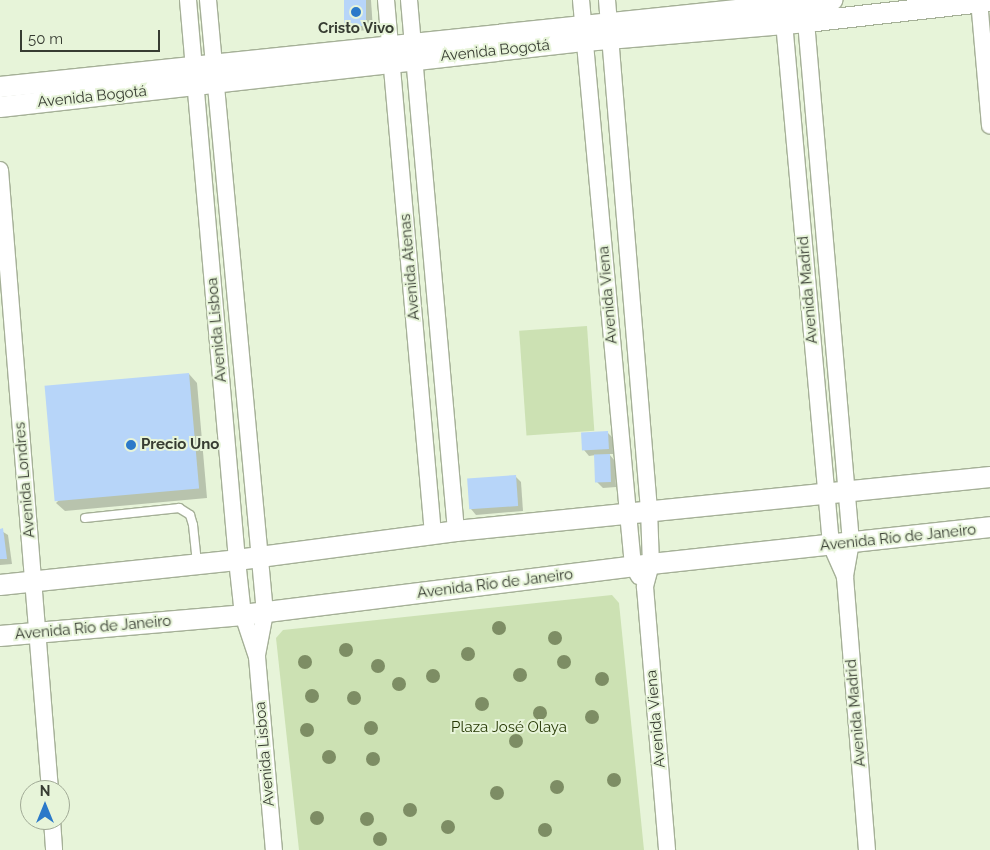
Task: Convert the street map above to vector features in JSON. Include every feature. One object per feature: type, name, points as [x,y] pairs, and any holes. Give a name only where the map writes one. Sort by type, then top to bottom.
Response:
[{"type":"street","name":"Avenida Lisboa","points":[[188,0],[237,560],[243,615],[257,657],[274,850]]},
{"type":"street","name":"Avenida Lisboa","points":[[208,0],[265,613],[257,657]]},
{"type":"street","name":"Avenida Atenas","points":[[386,0],[434,534]]},
{"type":"street","name":"Avenida Atenas","points":[[409,0],[456,531]]},
{"type":"street","name":"Avenida Viena","points":[[581,0],[628,513],[642,565],[645,587],[668,850]]},
{"type":"street","name":"Avenida Viena","points":[[607,0],[648,510],[642,565]]},
{"type":"street","name":"Avenida Bogotá","points":[[805,8],[832,0]]},
{"type":"street","name":"Avenida Bogotá","points":[[0,87],[215,73],[805,8],[983,1]]},
{"type":"street","points":[[983,1],[990,126]]},
{"type":"street","name":"Avenida Madrid","points":[[805,8],[836,492]]},
{"type":"street","name":"Avenida Madrid","points":[[783,10],[845,577],[867,850]]},
{"type":"street","name":"Avenida Bogotá","points":[[0,107],[194,75]]},
{"type":"street","name":"Avenida Londres","points":[[0,170],[49,780]]},
{"type":"street","points":[[0,585],[237,560],[456,531],[990,476]]},
{"type":"street","name":"Avenida Río de Janeiro","points":[[0,636],[265,613],[642,565],[990,527]]},
{"type":"street","points":[[53,830],[54,850]]},
{"type":"lane","points":[[85,518],[179,508],[190,515],[193,524],[197,564]]},
{"type":"green space","points":[[587,326],[594,431],[526,435],[519,331]]},
{"type":"green space","name":"Plaza José Olaya","points":[[612,595],[619,603],[644,850],[299,850],[276,638],[283,630]]},
{"type":"building","name":"Cristo Vivo","points":[[344,0],[366,0],[366,26],[344,26]]},
{"type":"building","points":[[189,373],[199,489],[55,501],[45,386]]},
{"type":"building","points":[[608,431],[609,449],[582,450],[581,432]]},
{"type":"building","points":[[610,454],[611,482],[595,483],[594,455]]},
{"type":"building","points":[[516,475],[518,506],[469,509],[467,478]]},
{"type":"building","points":[[3,528],[7,559],[0,559],[0,529]]},
{"type":"place","name":"Cristo Vivo","points":[[356,12]]},
{"type":"place","name":"Precio Uno","points":[[131,445]]}]
